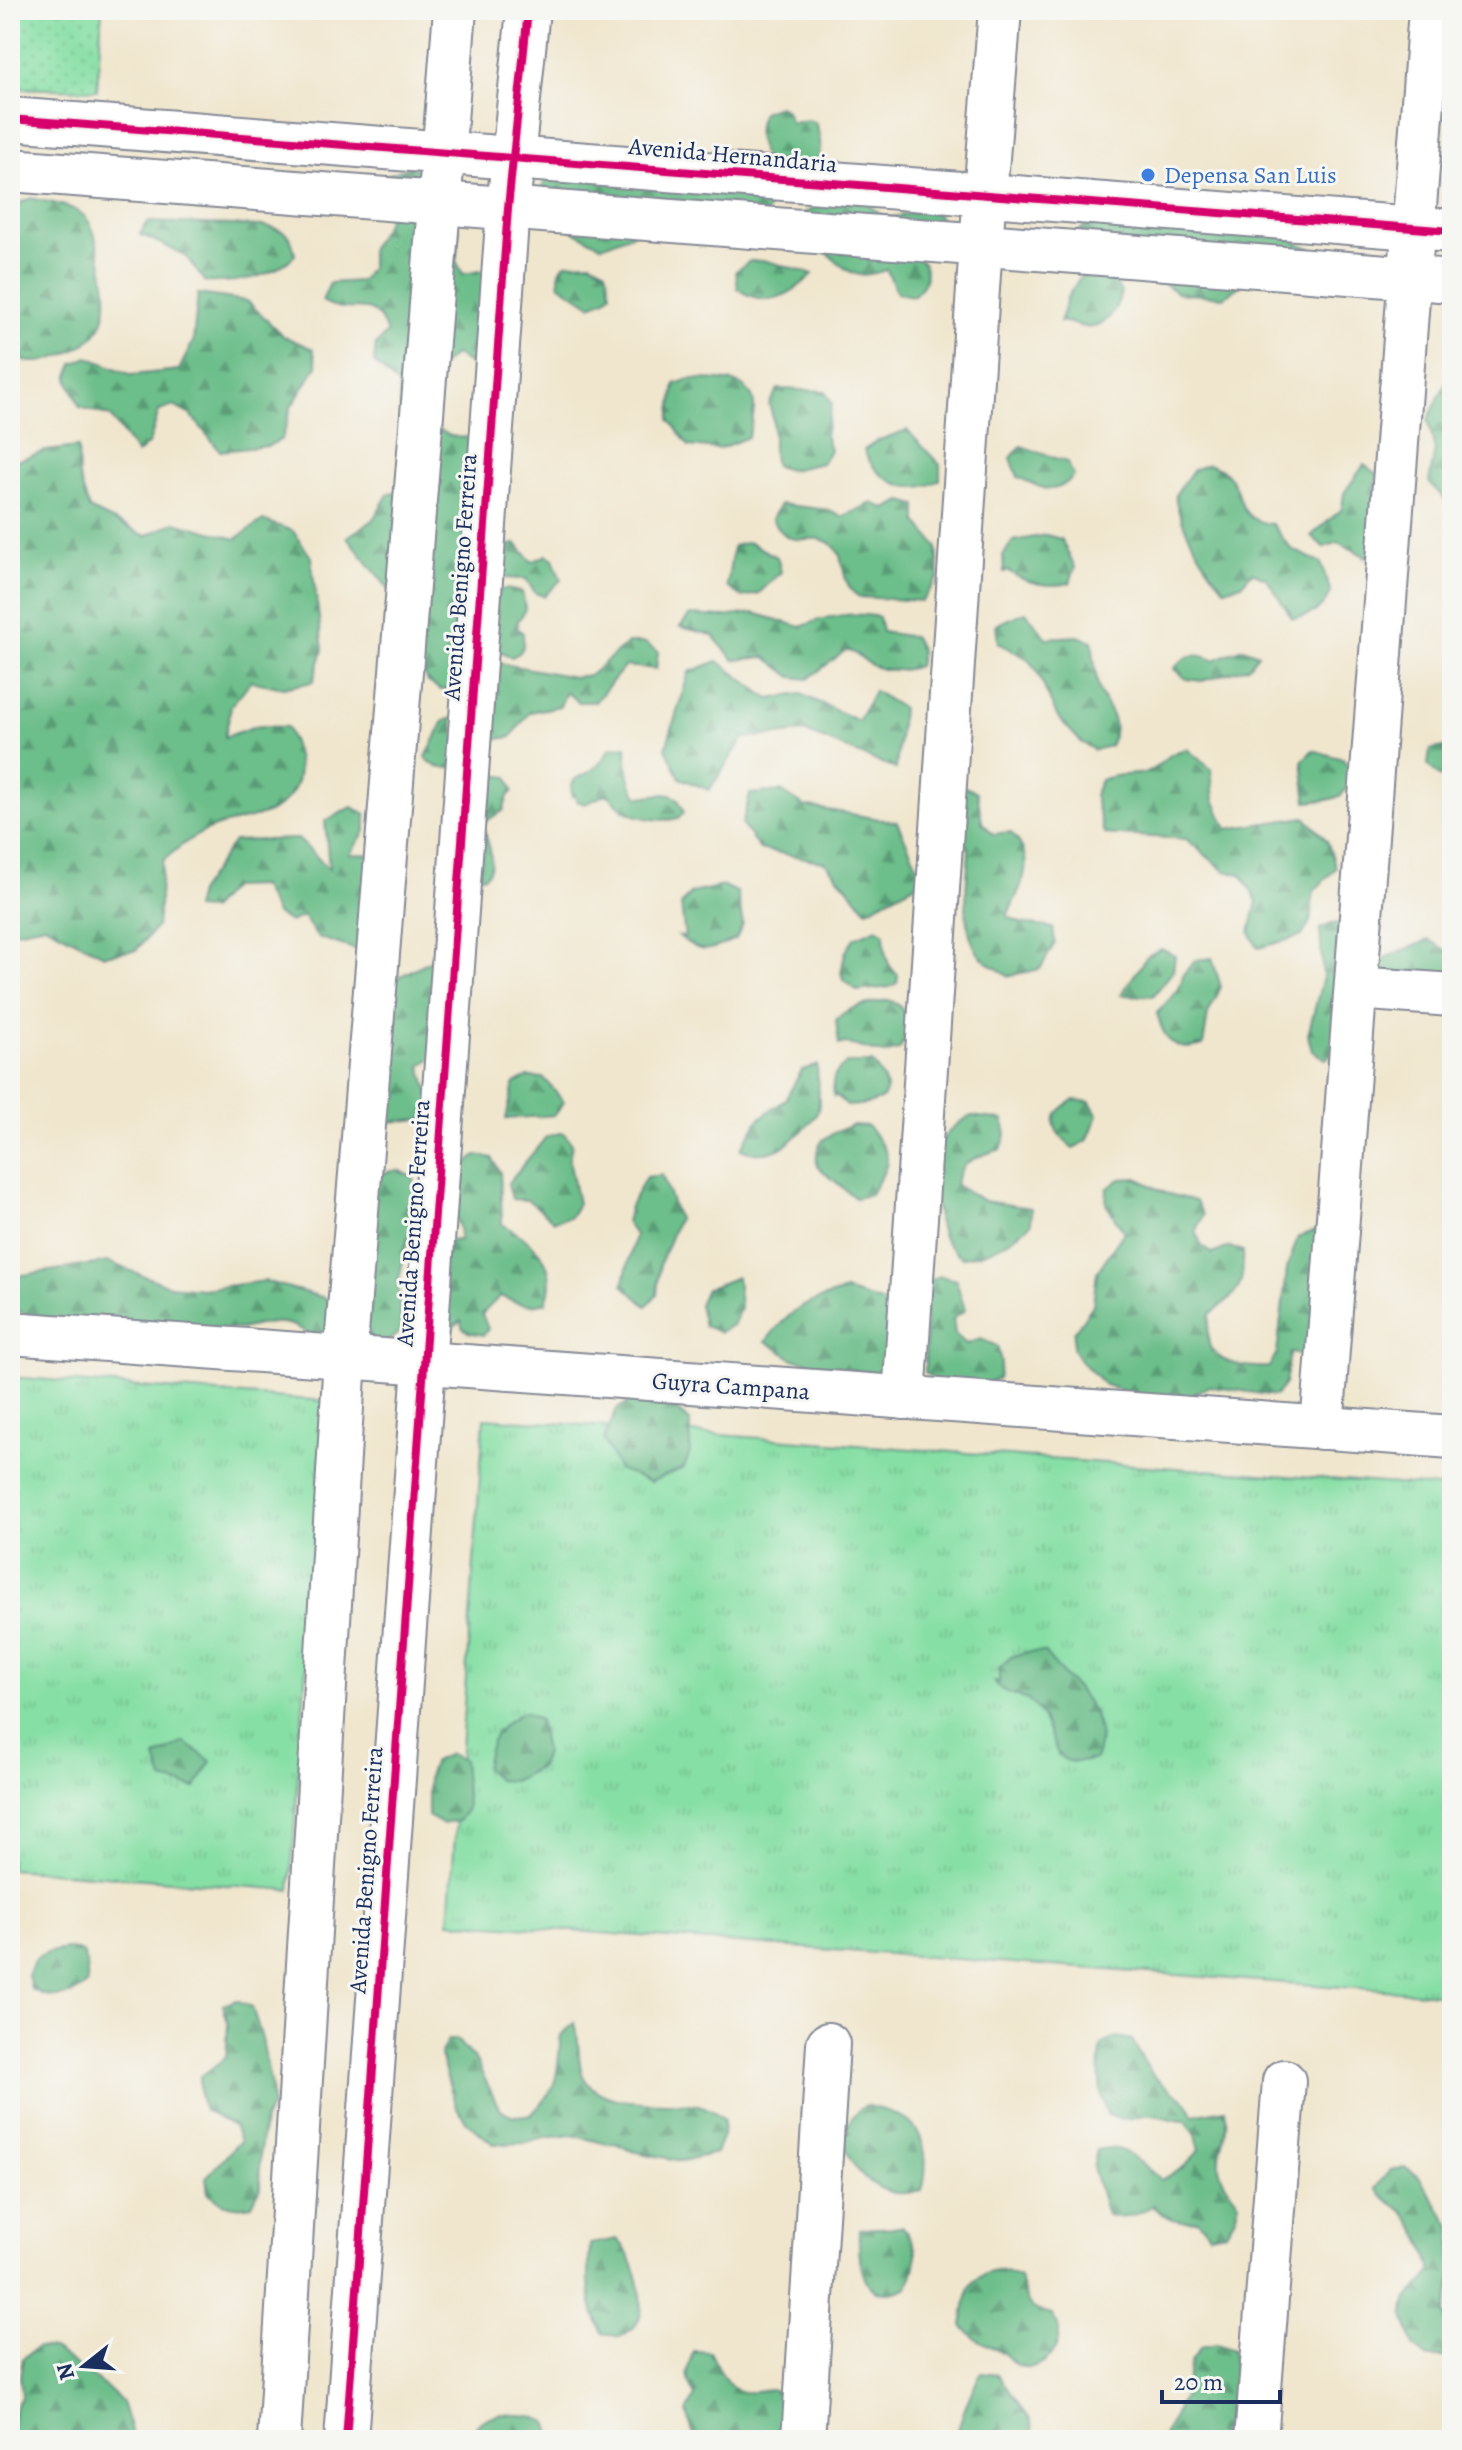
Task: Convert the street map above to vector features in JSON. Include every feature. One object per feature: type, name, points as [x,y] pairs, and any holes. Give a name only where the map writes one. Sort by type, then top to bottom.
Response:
[{"type":"street","name":"Avenida Benigno Ferreira","points":[[279,2440],[345,1358],[455,10]]},
{"type":"street","name":"Avenida Benigno Ferreira","points":[[346,2440],[508,208],[528,10]]},
{"type":"street","points":[[904,1398],[981,244],[1000,10]]},
{"type":"street","points":[[1322,1428],[1411,278],[1433,230],[1430,10]]},
{"type":"street","name":"Avenida Hernandaria","points":[[10,119],[1433,230]]},
{"type":"street","points":[[10,170],[1452,281]]},
{"type":"street","points":[[1356,988],[1452,995]]},
{"type":"street","name":"Guyra Campana","points":[[10,1333],[1452,1437]]},
{"type":"street","points":[[803,2440],[828,2044]]},
{"type":"street","points":[[1256,2440],[1284,2081]]},
{"type":"green space","points":[[10,10],[102,10],[97,90],[10,88]]},
{"type":"green space","points":[[778,106],[785,109],[791,123],[815,122],[819,132],[819,156],[800,186],[777,180],[760,148],[757,131],[762,112]]},
{"type":"green space","points":[[410,167],[425,171],[459,229],[456,261],[463,274],[480,271],[494,274],[483,370],[455,355],[430,374],[403,432],[398,385],[374,362],[376,345],[387,333],[381,320],[368,309],[343,308],[322,301],[330,283],[361,281],[370,268],[370,250],[388,220],[380,177]]},
{"type":"green space","points":[[550,169],[768,188],[770,205],[755,235],[646,228],[602,246],[558,223],[538,198]]},
{"type":"green space","points":[[31,198],[69,207],[84,216],[94,232],[106,287],[105,314],[93,337],[66,354],[35,362],[24,361],[10,327],[10,238],[13,236],[17,204]]},
{"type":"green space","points":[[863,199],[885,216],[896,217],[930,210],[941,219],[937,234],[912,255],[924,263],[926,274],[925,282],[913,296],[897,293],[887,270],[863,275],[849,270],[832,258],[795,219],[824,202]]},
{"type":"green space","points":[[1193,206],[1317,251],[1251,278],[1224,297],[1177,293],[1151,273],[1119,280],[1079,252],[1073,238],[1083,227],[1111,216],[1139,234],[1156,234]]},
{"type":"green space","points":[[148,222],[271,227],[289,237],[295,255],[286,263],[253,278],[205,282],[185,255],[140,234]]},
{"type":"green space","points":[[750,261],[767,261],[813,274],[787,294],[758,298],[738,289],[736,271]]},
{"type":"green space","points":[[591,262],[606,270],[611,293],[606,299],[591,305],[560,285],[559,278],[560,270],[566,263]]},
{"type":"green space","points":[[1095,273],[1111,279],[1121,292],[1108,319],[1088,327],[1060,322],[1067,298],[1080,277]]},
{"type":"green space","points":[[198,294],[247,301],[283,336],[313,349],[317,366],[291,407],[282,439],[268,446],[220,451],[191,415],[174,406],[159,411],[149,443],[137,454],[110,416],[80,407],[68,379],[73,364],[88,357],[132,375],[179,370],[193,342]]},
{"type":"green space","points":[[1452,370],[1452,507],[1429,482],[1435,450],[1428,420]]},
{"type":"green space","points":[[690,379],[729,381],[746,388],[754,405],[748,437],[719,449],[689,446],[670,420],[675,384]]},
{"type":"green space","points":[[778,389],[825,391],[832,404],[825,435],[830,450],[822,463],[790,470],[775,466],[773,419],[769,404]]},
{"type":"green space","points":[[435,426],[455,437],[493,434],[457,688],[441,690],[427,681],[399,602],[347,537],[372,521],[389,493],[421,496]]},
{"type":"green space","points":[[907,430],[940,465],[940,480],[918,487],[906,486],[886,478],[870,461],[864,450],[877,441]]},
{"type":"green space","points":[[1021,446],[1067,462],[1074,476],[1053,489],[1018,477],[1011,458]]},
{"type":"green space","points":[[10,447],[15,461],[46,451],[78,447],[79,477],[89,509],[146,536],[175,522],[236,539],[263,520],[293,531],[311,557],[323,650],[313,682],[283,688],[251,681],[231,706],[225,737],[256,726],[287,727],[299,771],[293,791],[275,809],[208,830],[163,861],[157,926],[136,950],[104,955],[45,925],[10,932]]},
{"type":"green space","points":[[1208,464],[1231,478],[1248,514],[1257,521],[1272,524],[1291,549],[1321,563],[1331,593],[1320,608],[1305,616],[1292,618],[1267,579],[1252,572],[1242,584],[1225,589],[1218,580],[1187,532],[1175,495],[1193,470]]},
{"type":"green space","points":[[1364,465],[1377,474],[1368,558],[1339,542],[1324,547],[1311,536],[1342,509],[1344,493]]},
{"type":"green space","points":[[902,501],[917,505],[917,522],[937,546],[939,577],[922,601],[859,597],[848,584],[833,545],[820,539],[793,539],[779,530],[772,519],[780,504],[828,510],[842,517],[872,503],[886,509]]},
{"type":"green space","points":[[1046,535],[1061,539],[1075,567],[1070,583],[1038,584],[1004,572],[1003,555],[1013,541]]},
{"type":"green space","points":[[748,542],[777,557],[781,572],[758,594],[742,597],[727,587],[733,546]]},
{"type":"green space","points":[[517,544],[532,562],[547,555],[553,559],[561,580],[544,596],[535,593],[526,579],[504,578],[501,546]]},
{"type":"green space","points":[[497,591],[522,592],[525,604],[517,628],[523,633],[523,645],[521,651],[511,657],[490,646]]},
{"type":"green space","points":[[1026,612],[1046,638],[1078,636],[1092,641],[1098,686],[1114,721],[1110,746],[1094,750],[1080,741],[1057,716],[1037,671],[1027,658],[998,643],[996,624]]},
{"type":"green space","points":[[754,613],[801,627],[839,616],[860,614],[879,617],[882,632],[914,637],[921,651],[918,666],[902,670],[885,669],[873,666],[846,650],[808,679],[792,677],[766,657],[734,660],[712,635],[680,627],[690,615],[722,617]]},
{"type":"green space","points":[[628,643],[645,643],[658,652],[656,669],[625,666],[595,702],[578,702],[566,692],[560,706],[530,712],[511,737],[497,739],[489,730],[498,663],[574,677],[590,675]]},
{"type":"green space","points":[[1243,648],[1258,654],[1248,667],[1202,681],[1186,679],[1174,669],[1192,656],[1214,660]]},
{"type":"green space","points":[[718,661],[769,699],[801,694],[858,721],[874,691],[902,708],[896,769],[806,732],[744,738],[709,790],[680,778],[666,748],[689,672]]},
{"type":"green space","points":[[452,718],[461,765],[437,767],[426,757],[444,721]]},
{"type":"green space","points":[[1452,745],[1452,782],[1439,776],[1428,765],[1430,750]]},
{"type":"green space","points":[[626,746],[628,774],[635,792],[640,797],[673,796],[684,813],[678,818],[659,820],[638,816],[623,809],[606,794],[585,804],[577,801],[574,794],[572,796],[571,787],[575,779],[596,767],[610,748]]},
{"type":"green space","points":[[1187,749],[1211,769],[1214,800],[1227,829],[1305,817],[1327,840],[1336,868],[1314,891],[1310,922],[1302,936],[1258,948],[1250,933],[1257,901],[1241,874],[1225,871],[1186,839],[1104,834],[1094,795],[1101,780],[1147,772],[1173,753]]},
{"type":"green space","points":[[1313,750],[1343,759],[1352,773],[1346,789],[1337,797],[1307,802],[1302,761]]},
{"type":"green space","points":[[484,774],[508,777],[513,791],[503,811],[482,823],[491,865],[485,876],[477,876]]},
{"type":"green space","points":[[962,786],[977,792],[982,822],[993,834],[1010,832],[1024,852],[1025,873],[1007,916],[1021,923],[1053,928],[1055,943],[1040,969],[1008,976],[981,957],[972,941],[966,902],[969,848],[957,836]]},
{"type":"green space","points":[[781,791],[804,806],[897,822],[924,880],[867,910],[825,862],[760,849],[742,825],[750,794]]},
{"type":"green space","points":[[352,807],[366,814],[366,830],[350,854],[396,855],[360,951],[317,937],[303,916],[290,922],[276,914],[261,886],[231,887],[210,910],[194,909],[198,893],[234,841],[298,839],[329,869],[325,821]]},
{"type":"green space","points":[[723,886],[737,892],[743,924],[736,939],[706,950],[694,947],[679,936],[685,937],[681,905],[691,893]]},
{"type":"green space","points":[[1334,923],[1350,927],[1337,1048],[1326,1059],[1312,1051],[1308,1035],[1323,977],[1320,929]]},
{"type":"green space","points":[[877,928],[884,932],[886,956],[898,975],[897,983],[890,987],[857,991],[844,980],[841,973],[845,953],[854,938]]},
{"type":"green space","points":[[1429,940],[1452,954],[1452,1000],[1378,972],[1384,958]]},
{"type":"green space","points":[[1161,949],[1175,956],[1173,971],[1153,996],[1121,995],[1147,956]]},
{"type":"green space","points":[[435,958],[433,1057],[421,1066],[434,1110],[421,1119],[389,1122],[366,1098],[376,989]]},
{"type":"green space","points":[[1212,958],[1221,987],[1208,1014],[1203,1045],[1177,1046],[1163,1031],[1157,1013],[1179,989],[1184,973],[1196,960]]},
{"type":"green space","points":[[889,1000],[904,1012],[911,1030],[899,1050],[884,1054],[845,1043],[839,1045],[836,1020],[841,1015],[860,1006]]},
{"type":"green space","points":[[847,1063],[872,1063],[885,1084],[884,1096],[870,1103],[847,1106],[836,1095],[834,1097],[834,1077]]},
{"type":"green space","points":[[817,1065],[819,1105],[817,1113],[802,1131],[774,1151],[759,1153],[741,1149],[759,1119],[785,1100],[802,1070]]},
{"type":"green space","points":[[528,1077],[544,1078],[564,1102],[555,1115],[506,1119],[514,1084]]},
{"type":"green space","points":[[1074,1100],[1090,1102],[1098,1115],[1087,1141],[1073,1148],[1059,1135],[1054,1122],[1059,1111]]},
{"type":"green space","points":[[971,1116],[1003,1120],[1006,1135],[1001,1149],[966,1164],[955,1185],[984,1201],[1031,1208],[1031,1224],[999,1246],[962,1257],[940,1230],[933,1166],[948,1132]]},
{"type":"green space","points":[[852,1125],[868,1126],[886,1153],[887,1160],[883,1174],[870,1195],[855,1198],[817,1166],[818,1149],[825,1138]]},
{"type":"green space","points":[[563,1132],[572,1144],[569,1159],[578,1204],[570,1217],[554,1221],[528,1200],[512,1199],[508,1183],[546,1137]]},
{"type":"green space","points":[[477,1155],[492,1158],[500,1172],[502,1224],[534,1246],[547,1265],[550,1276],[546,1302],[522,1304],[500,1296],[482,1314],[488,1329],[483,1335],[468,1332],[462,1327],[461,1320],[449,1331],[426,1323],[442,1242],[459,1240],[460,1232],[452,1202],[458,1169]]},
{"type":"green space","points":[[398,1170],[413,1177],[418,1192],[398,1284],[401,1330],[389,1341],[373,1341],[356,1315],[366,1202],[382,1173]]},
{"type":"green space","points":[[662,1175],[678,1219],[660,1264],[657,1295],[646,1306],[623,1285],[635,1235],[626,1222],[630,1206],[646,1177]]},
{"type":"green space","points":[[1137,1178],[1165,1193],[1196,1201],[1203,1215],[1196,1230],[1201,1245],[1213,1254],[1228,1247],[1243,1251],[1238,1288],[1210,1314],[1210,1347],[1228,1362],[1269,1367],[1277,1353],[1287,1269],[1298,1237],[1328,1226],[1321,1359],[1290,1353],[1285,1384],[1275,1396],[1209,1386],[1182,1401],[1151,1401],[1105,1385],[1073,1349],[1074,1332],[1093,1305],[1097,1272],[1124,1232],[1106,1204],[1107,1189],[1120,1179]]},
{"type":"green space","points":[[108,1262],[170,1286],[202,1289],[265,1281],[325,1298],[347,1322],[328,1349],[306,1332],[288,1324],[268,1323],[241,1329],[49,1323],[19,1311],[10,1314],[10,1277]]},
{"type":"green space","points":[[940,1276],[956,1280],[965,1310],[953,1319],[955,1334],[966,1344],[981,1339],[997,1346],[1001,1362],[998,1378],[975,1389],[953,1390],[925,1373],[926,1283]]},
{"type":"green space","points":[[737,1277],[740,1308],[734,1324],[720,1332],[704,1326],[699,1304],[706,1289]]},
{"type":"green space","points":[[845,1291],[891,1305],[903,1361],[873,1374],[793,1359],[766,1341],[792,1313],[819,1299]]},
{"type":"green space","points":[[10,1377],[325,1401],[290,1890],[10,1869]]},
{"type":"green space","points":[[631,1401],[665,1401],[690,1421],[690,1452],[684,1468],[650,1482],[619,1470],[604,1440],[617,1409]]},
{"type":"green space","points":[[484,1418],[1452,1488],[1452,1995],[449,1922]]},
{"type":"green space","points":[[1027,1652],[1044,1652],[1094,1713],[1099,1727],[1095,1759],[1075,1762],[1062,1758],[1034,1706],[1001,1689],[994,1682],[999,1683],[999,1668],[1011,1657]]},
{"type":"green space","points":[[524,1712],[539,1720],[545,1752],[540,1767],[513,1781],[497,1780],[485,1768],[492,1741],[507,1722]]},
{"type":"green space","points":[[184,1742],[211,1761],[195,1788],[163,1780],[156,1757]]},
{"type":"green space","points":[[449,1754],[463,1760],[467,1809],[458,1821],[442,1824],[428,1816],[428,1777],[434,1761]]},
{"type":"green space","points":[[66,1949],[83,1952],[87,1984],[74,1993],[60,1997],[31,1989],[28,1975],[35,1959]]},
{"type":"green space","points":[[237,2000],[252,2007],[262,2039],[272,2105],[264,2120],[260,2188],[252,2205],[234,2206],[208,2193],[206,2177],[240,2141],[234,2126],[204,2110],[200,2077],[226,2057],[228,2024],[223,2005]]},
{"type":"green space","points":[[575,2023],[580,2067],[590,2085],[616,2099],[697,2105],[711,2110],[724,2119],[723,2136],[716,2153],[682,2161],[632,2151],[617,2143],[607,2144],[573,2135],[540,2138],[525,2143],[493,2144],[466,2121],[456,2106],[440,2055],[448,2040],[457,2040],[477,2063],[500,2110],[514,2116],[531,2115],[548,2095],[556,2078],[561,2035]]},
{"type":"green space","points":[[1116,2037],[1132,2040],[1153,2075],[1181,2097],[1193,2115],[1225,2109],[1225,2136],[1219,2164],[1227,2186],[1239,2202],[1226,2232],[1209,2235],[1198,2220],[1173,2219],[1152,2206],[1130,2215],[1107,2215],[1093,2167],[1097,2150],[1125,2151],[1161,2179],[1182,2168],[1199,2150],[1196,2134],[1186,2121],[1153,2115],[1121,2119],[1107,2114],[1100,2080],[1100,2054],[1102,2045]]},
{"type":"green space","points":[[866,2105],[900,2116],[920,2136],[925,2154],[922,2190],[890,2192],[876,2186],[855,2166],[845,2141],[847,2128],[853,2116]]},
{"type":"green space","points":[[1406,2168],[1420,2178],[1452,2228],[1452,2283],[1445,2312],[1452,2343],[1444,2358],[1428,2358],[1414,2347],[1404,2316],[1407,2300],[1432,2272],[1422,2241],[1405,2214],[1375,2189],[1390,2170]]},
{"type":"green space","points":[[901,2227],[915,2248],[914,2270],[908,2287],[881,2292],[872,2288],[862,2269],[859,2229]]},
{"type":"green space","points":[[617,2239],[632,2263],[641,2304],[638,2321],[620,2337],[603,2333],[591,2301],[589,2279],[590,2244]]},
{"type":"green space","points":[[1003,2270],[1019,2277],[1028,2303],[1036,2310],[1052,2315],[1059,2328],[1052,2354],[1033,2367],[1015,2364],[962,2326],[967,2295],[975,2281],[991,2272]]},
{"type":"green space","points":[[1217,2344],[1233,2350],[1234,2361],[1232,2397],[1222,2430],[1216,2440],[1162,2440],[1183,2397],[1191,2362],[1201,2347]]},
{"type":"green space","points":[[37,2347],[53,2349],[107,2388],[122,2402],[132,2434],[126,2440],[10,2440],[14,2410],[22,2395],[20,2376],[23,2358]]},
{"type":"green space","points":[[694,2351],[710,2352],[726,2381],[739,2391],[771,2389],[787,2398],[792,2440],[695,2440],[687,2412],[695,2396],[687,2374]]},
{"type":"green space","points":[[982,2373],[998,2375],[1029,2418],[1037,2440],[953,2440]]},
{"type":"green space","points":[[501,2414],[532,2416],[547,2422],[554,2440],[469,2440],[481,2422]]},
{"type":"cycle path","points":[[346,2440],[508,208],[528,10]]},
{"type":"cycle path","points":[[10,119],[1452,231]]},
{"type":"place","name":"Depensa San Luis","points":[[1148,175]]}]
